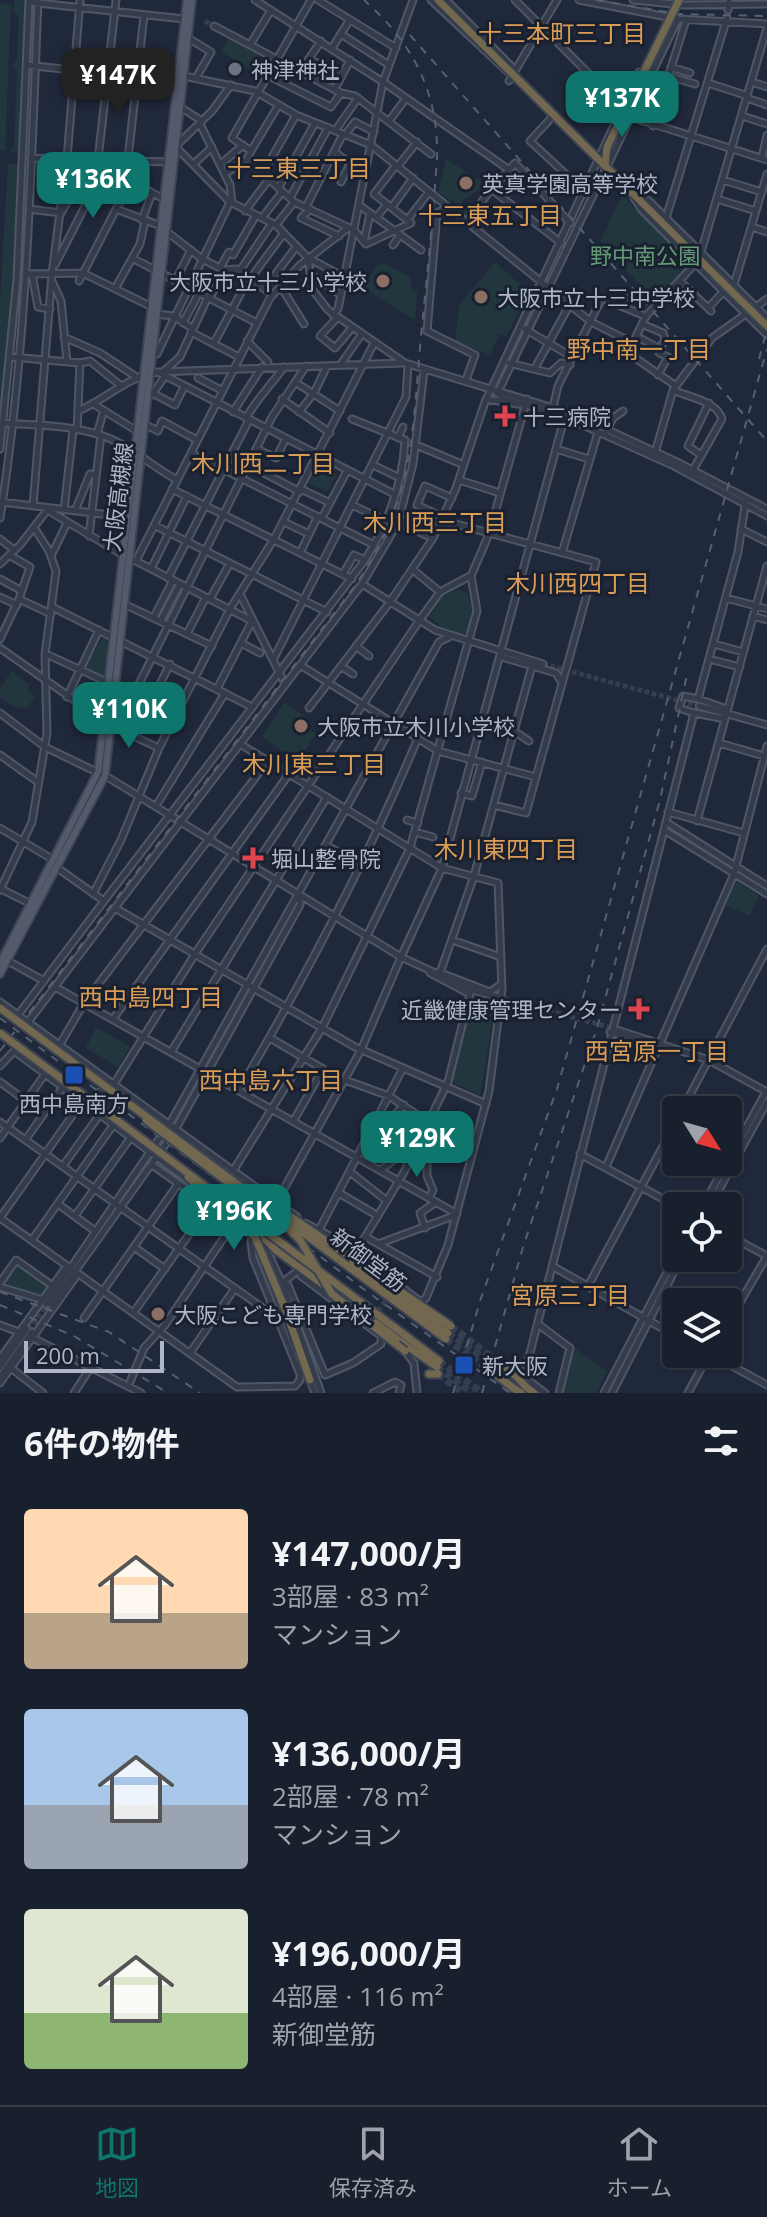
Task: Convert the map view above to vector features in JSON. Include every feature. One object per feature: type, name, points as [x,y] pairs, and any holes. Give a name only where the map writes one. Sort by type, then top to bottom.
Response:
[{"type":"highway","points":[[438,0],[511,78],[554,115],[767,326]]},
{"type":"highway","points":[[605,166],[607,147],[679,0]]},
{"type":"highway","name":"新御堂筋","points":[[0,1009],[448,1333]]},
{"type":"highway","points":[[0,1033],[155,1153],[193,1177],[300,1269],[404,1347],[430,1354]]},
{"type":"highway","name":"新御堂筋","points":[[0,1033],[430,1354],[436,1369]]},
{"type":"highway","points":[[111,1088],[448,1333]]},
{"type":"highway","points":[[111,1088],[288,1228],[300,1240],[332,1294],[436,1369]]},
{"type":"highway","points":[[180,1167],[198,1188],[250,1231],[286,1311],[308,1376]]},
{"type":"highway","points":[[193,1177],[200,1189],[221,1201]]},
{"type":"highway","points":[[252,1192],[339,1247],[448,1333]]},
{"type":"highway","points":[[499,1370],[522,1391],[534,1393]]},
{"type":"main road","name":"大阪高槻線","points":[[111,725],[110,683],[129,559],[127,517],[173,145],[184,19],[189,0]]},
{"type":"main road","name":"大阪高槻線","points":[[173,145],[190,38],[189,0]]},
{"type":"main road","name":"大阪高槻線","points":[[163,228],[164,199],[171,162]]},
{"type":"main road","name":"大阪高槻線","points":[[2,961],[102,774],[115,690],[117,641],[144,424],[146,373],[152,353],[158,272]]},
{"type":"main road","name":"大阪高槻線","points":[[0,974],[2,961],[31,904],[55,866]]},
{"type":"street","points":[[33,506],[42,427],[52,274],[67,159],[80,0]]},
{"type":"street","points":[[61,213],[93,160],[108,73],[116,0]]},
{"type":"street","points":[[255,0],[383,82],[508,169]]},
{"type":"street","points":[[251,151],[232,138],[255,91],[311,0]]},
{"type":"street","points":[[318,0],[396,48]]},
{"type":"street","points":[[351,329],[335,348],[320,336],[335,316],[341,295],[351,229],[359,205],[383,82],[413,0]]},
{"type":"street","points":[[431,0],[511,78]]},
{"type":"street","points":[[446,0],[512,67],[511,78]]},
{"type":"street","points":[[515,0],[622,107]]},
{"type":"street","points":[[511,78],[557,0]]},
{"type":"street","points":[[579,0],[686,20],[767,4]]},
{"type":"street","points":[[633,0],[728,11],[767,26],[701,252]]},
{"type":"street","points":[[0,449],[18,273],[29,1],[184,19]]},
{"type":"street","points":[[0,518],[29,274],[38,2]]},
{"type":"street","points":[[250,45],[271,10]]},
{"type":"street","points":[[666,218],[728,11]]},
{"type":"street","points":[[128,159],[144,15]]},
{"type":"street","points":[[309,708],[390,602],[433,538],[459,480],[486,399],[495,389],[525,329],[597,159],[622,107],[678,19]]},
{"type":"street","points":[[653,126],[686,20]]},
{"type":"street","points":[[332,48],[349,21]]},
{"type":"street","points":[[214,26],[300,72],[358,98],[431,154]]},
{"type":"street","points":[[341,34],[389,65]]},
{"type":"street","points":[[190,38],[211,52],[196,78]]},
{"type":"street","points":[[300,72],[321,41]]},
{"type":"street","points":[[309,59],[342,75]]},
{"type":"street","points":[[267,75],[331,107],[350,60]]},
{"type":"street","points":[[27,65],[177,82],[184,76],[255,91],[296,115],[371,145],[591,322],[633,343]]},
{"type":"street","points":[[671,67],[690,73]]},
{"type":"street","points":[[495,389],[544,284],[630,117],[643,76]]},
{"type":"street","points":[[668,76],[695,84]]},
{"type":"street","points":[[752,82],[767,87]]},
{"type":"street","points":[[708,83],[767,105]]},
{"type":"street","points":[[231,85],[201,123],[173,145],[195,163],[231,203],[274,224],[309,258],[344,277]]},
{"type":"street","points":[[335,131],[358,98]]},
{"type":"street","points":[[390,120],[406,98]]},
{"type":"street","points":[[225,174],[247,159],[278,106]]},
{"type":"street","points":[[152,353],[157,354],[187,287],[231,203],[225,174],[201,123],[180,107]]},
{"type":"street","points":[[263,173],[296,115]]},
{"type":"street","points":[[554,115],[530,141],[584,191]]},
{"type":"street","points":[[742,116],[767,124]]},
{"type":"street","points":[[630,117],[764,159],[767,135]]},
{"type":"street","points":[[339,236],[301,218],[344,135],[355,122],[374,132]]},
{"type":"street","points":[[146,402],[154,394],[162,373],[180,357],[229,252],[233,255],[281,190],[315,123]]},
{"type":"street","points":[[239,272],[292,200],[328,128]]},
{"type":"street","points":[[364,242],[411,223],[374,194],[417,142]]},
{"type":"street","points":[[221,164],[243,145]]},
{"type":"street","points":[[195,163],[212,147]]},
{"type":"street","points":[[335,152],[365,175]]},
{"type":"street","points":[[23,158],[171,162]]},
{"type":"street","points":[[54,266],[109,159]]},
{"type":"street","points":[[247,159],[292,200],[351,229],[364,242]]},
{"type":"street","points":[[93,160],[104,169],[164,199]]},
{"type":"street","points":[[79,281],[137,160]]},
{"type":"street","points":[[467,222],[515,163],[570,223]]},
{"type":"street","points":[[341,182],[350,164]]},
{"type":"street","points":[[680,281],[709,310],[735,286],[767,174]]},
{"type":"street","points":[[376,218],[413,178]]},
{"type":"street","points":[[245,211],[269,179]]},
{"type":"street","points":[[723,180],[762,192]]},
{"type":"street","points":[[492,189],[561,243]]},
{"type":"street","points":[[629,189],[666,218],[767,318]]},
{"type":"street","points":[[629,189],[642,210],[767,335]]},
{"type":"street","points":[[408,219],[429,192]]},
{"type":"street","points":[[114,289],[132,258],[152,193]]},
{"type":"street","points":[[717,199],[756,211]]},
{"type":"street","points":[[359,205],[421,250]]},
{"type":"street","points":[[448,207],[437,213],[427,331],[475,355],[466,380]]},
{"type":"street","points":[[21,209],[61,213]]},
{"type":"street","points":[[116,209],[163,228],[202,259],[222,269],[239,272],[273,295]]},
{"type":"street","points":[[364,242],[370,213]]},
{"type":"street","points":[[752,227],[767,232]]},
{"type":"street","points":[[129,559],[154,525],[273,295],[309,258],[351,229]]},
{"type":"street","points":[[214,343],[250,278],[284,233]]},
{"type":"street","points":[[393,245],[400,235]]},
{"type":"street","points":[[265,288],[296,247]]},
{"type":"street","points":[[175,281],[191,250]]},
{"type":"street","points":[[132,258],[257,323]]},
{"type":"street","points":[[309,258],[313,291],[335,316],[406,364],[495,389],[502,398],[553,407],[692,472],[767,516]]},
{"type":"street","points":[[692,472],[701,455],[706,453],[722,419],[709,403],[675,388],[628,353],[646,316],[695,264]]},
{"type":"street","points":[[18,273],[83,273],[152,307]]},
{"type":"street","points":[[29,274],[38,307],[50,309]]},
{"type":"street","points":[[310,274],[341,295]]},
{"type":"street","points":[[52,283],[61,301],[67,362]]},
{"type":"street","points":[[281,287],[304,324]]},
{"type":"street","points":[[183,323],[199,293]]},
{"type":"street","points":[[622,306],[627,297]]},
{"type":"street","points":[[553,407],[558,386],[602,298],[646,316]]},
{"type":"street","points":[[654,454],[675,388],[712,338],[767,299]]},
{"type":"street","points":[[535,368],[570,304]]},
{"type":"street","points":[[156,314],[174,316],[239,357]]},
{"type":"street","points":[[642,324],[663,333],[665,339],[659,353],[668,357],[658,375]]},
{"type":"street","points":[[525,329],[572,357]]},
{"type":"street","points":[[341,365],[361,335]]},
{"type":"street","points":[[636,336],[660,349]]},
{"type":"street","points":[[64,337],[100,353],[135,376]]},
{"type":"street","points":[[247,341],[268,362]]},
{"type":"street","points":[[93,894],[174,718],[230,609],[241,596],[294,504],[374,343]]},
{"type":"street","points":[[11,357],[80,363],[90,361],[120,385]]},
{"type":"street","points":[[64,510],[78,411],[80,363]]},
{"type":"street","points":[[509,363],[552,373],[561,363],[570,365]]},
{"type":"street","points":[[78,411],[95,405],[120,385],[146,373],[406,364]]},
{"type":"street","points":[[273,660],[406,397],[406,364]]},
{"type":"street","points":[[299,412],[314,393],[327,365]]},
{"type":"street","points":[[111,725],[133,698],[266,429],[282,399],[306,366]]},
{"type":"street","points":[[233,412],[262,367]]},
{"type":"street","points":[[154,617],[186,542],[260,394],[266,392],[285,367]]},
{"type":"street","points":[[28,1022],[362,584],[398,523],[416,445],[424,371]]},
{"type":"street","points":[[162,373],[394,494]]},
{"type":"street","points":[[198,378],[223,391]]},
{"type":"street","points":[[295,382],[340,411]]},
{"type":"street","points":[[154,394],[175,405],[184,387]]},
{"type":"street","points":[[282,399],[330,433]]},
{"type":"street","points":[[486,399],[515,407],[526,402],[566,414]]},
{"type":"street","points":[[233,1171],[322,1028],[410,848],[477,611],[471,576],[489,534],[526,402]]},
{"type":"street","points":[[701,455],[688,446],[709,403]]},
{"type":"street","points":[[95,405],[103,413],[137,431]]},
{"type":"street","points":[[606,433],[613,418],[623,411]]},
{"type":"street","points":[[89,536],[103,413]]},
{"type":"street","points":[[471,576],[440,592],[426,611],[195,954],[111,1088],[86,1101],[0,1218],[239,1387],[281,1388],[299,1383],[295,1363],[253,1258],[251,1241],[277,1206],[361,1050],[442,868],[566,414]]},
{"type":"street","points":[[18,1015],[352,579],[374,545],[386,521],[400,478],[405,440],[352,419]]},
{"type":"street","points":[[144,424],[158,431],[162,421],[197,440]]},
{"type":"street","points":[[3,423],[99,435],[135,451],[140,460],[177,480]]},
{"type":"street","points":[[398,438],[403,427]]},
{"type":"street","points":[[562,553],[598,430]]},
{"type":"street","points":[[257,449],[276,458],[286,438]]},
{"type":"street","points":[[325,442],[333,447]]},
{"type":"street","points":[[416,445],[464,465]]},
{"type":"street","points":[[556,449],[589,459]]},
{"type":"street","points":[[191,453],[374,545]]},
{"type":"street","points":[[249,465],[330,503]]},
{"type":"street","points":[[373,465],[400,478]]},
{"type":"street","points":[[300,553],[347,471]]},
{"type":"street","points":[[75,511],[90,474],[96,475]]},
{"type":"street","points":[[459,480],[500,493]]},
{"type":"street","points":[[452,498],[425,486],[417,505],[442,519],[489,534],[596,562],[526,813],[494,805]]},
{"type":"street","points":[[172,489],[352,579]]},
{"type":"street","points":[[151,569],[187,496]]},
{"type":"street","points":[[1,502],[127,517]]},
{"type":"street","points":[[746,502],[767,509]]},
{"type":"street","points":[[699,703],[746,502]]},
{"type":"street","points":[[352,505],[386,521]]},
{"type":"street","points":[[48,510],[129,559],[252,621]]},
{"type":"street","points":[[0,564],[35,529],[48,510]]},
{"type":"street","points":[[284,522],[309,534]]},
{"type":"street","points":[[51,556],[67,523]]},
{"type":"street","points":[[398,523],[433,538]]},
{"type":"street","points":[[154,525],[327,612]]},
{"type":"street","points":[[31,904],[0,889],[32,822],[45,747],[45,654],[55,585],[51,556],[35,529]]},
{"type":"street","points":[[741,529],[767,542]]},
{"type":"street","points":[[0,539],[30,567],[0,639]]},
{"type":"street","points":[[343,574],[354,555],[365,560]]},
{"type":"street","points":[[187,634],[230,563]]},
{"type":"street","points":[[697,821],[767,566]]},
{"type":"street","points":[[412,569],[440,592]]},
{"type":"street","points":[[0,579],[20,590]]},
{"type":"street","points":[[161,620],[180,584]]},
{"type":"street","points":[[362,584],[435,630],[543,664]]},
{"type":"street","points":[[456,585],[473,594]]},
{"type":"street","points":[[241,596],[285,685]]},
{"type":"street","points":[[0,597],[51,614]]},
{"type":"street","points":[[726,598],[767,609]]},
{"type":"street","points":[[124,604],[212,646]]},
{"type":"street","points":[[52,607],[252,707]]},
{"type":"street","points":[[426,611],[428,625]]},
{"type":"street","points":[[753,616],[767,620]]},
{"type":"street","points":[[217,689],[252,621]]},
{"type":"street","points":[[67,697],[99,630]]},
{"type":"street","points":[[435,630],[439,642]]},
{"type":"street","points":[[170,1130],[247,984],[293,901],[300,895],[439,642],[451,636]]},
{"type":"street","points":[[241,643],[260,653]]},
{"type":"street","points":[[713,643],[743,652]]},
{"type":"street","points":[[356,646],[369,656]]},
{"type":"street","points":[[0,648],[111,725],[159,748]]},
{"type":"street","points":[[500,651],[502,657],[556,673],[562,683]]},
{"type":"street","points":[[45,654],[110,683]]},
{"type":"street","points":[[709,659],[740,667]]},
{"type":"street","points":[[149,706],[170,664]]},
{"type":"street","points":[[300,665],[438,751],[536,777]]},
{"type":"street","points":[[341,666],[353,674]]},
{"type":"street","points":[[441,970],[474,876],[532,666]]},
{"type":"street","points":[[115,690],[174,718]]},
{"type":"street","points":[[156,806],[225,693]]},
{"type":"street","points":[[726,714],[694,713],[679,708],[683,696],[726,714],[767,725]]},
{"type":"street","points":[[0,713],[45,747],[102,774],[172,815],[401,957],[472,990],[498,997]]},
{"type":"street","points":[[522,1391],[610,1032],[614,1027],[694,713]]},
{"type":"street","points":[[514,731],[529,741]]},
{"type":"street","points":[[239,1090],[287,1008],[380,830],[418,738]]},
{"type":"street","points":[[719,743],[764,756]]},
{"type":"street","points":[[170,1130],[233,1171],[277,1206],[356,1253],[421,1302],[437,1277],[486,1104],[500,1009],[498,883],[442,868],[240,744]]},
{"type":"street","points":[[606,1167],[734,870],[767,746]]},
{"type":"street","points":[[0,755],[39,783]]},
{"type":"street","points":[[59,1046],[84,1003],[268,761]]},
{"type":"street","points":[[461,793],[472,796],[482,762]]},
{"type":"street","points":[[113,1019],[289,774]]},
{"type":"street","points":[[171,1052],[327,797]]},
{"type":"street","points":[[668,812],[744,833]]},
{"type":"street","points":[[407,820],[418,823]]},
{"type":"street","points":[[666,822],[767,894]]},
{"type":"street","points":[[0,828],[52,856],[59,873],[104,901]]},
{"type":"street","points":[[664,830],[767,886]]},
{"type":"street","points":[[415,832],[433,837]]},
{"type":"street","points":[[327,845],[362,864]]},
{"type":"street","points":[[47,1303],[53,1286],[74,1269],[95,1231],[155,1153],[207,1072],[300,905],[300,895]]},
{"type":"street","points":[[115,908],[361,1050],[486,1104]]},
{"type":"street","points":[[452,940],[498,956]]},
{"type":"street","points":[[690,1096],[767,949]]},
{"type":"street","points":[[2,961],[44,981]]},
{"type":"street","points":[[430,971],[441,970],[490,992],[500,985]]},
{"type":"street","points":[[356,1253],[399,1180],[446,1086],[470,994],[430,971]]},
{"type":"street","points":[[55,987],[457,1214]]},
{"type":"street","points":[[0,1002],[111,1088]]},
{"type":"street","points":[[614,1027],[655,1037],[661,1043],[709,1060],[767,1091],[742,1136]]},
{"type":"street","points":[[610,1032],[655,1045],[661,1043]]},
{"type":"street","points":[[270,1038],[323,1069],[294,1120]]},
{"type":"street","points":[[0,1066],[14,1051],[134,1136],[141,1145],[200,1189],[212,1208]]},
{"type":"street","points":[[319,1230],[403,1068]]},
{"type":"street","points":[[0,1138],[45,1074]]},
{"type":"street","points":[[55,1075],[61,1085]]},
{"type":"street","points":[[345,1080],[389,1096],[428,1122]]},
{"type":"street","points":[[1,1085],[26,1101]]},
{"type":"street","points":[[26,1139],[61,1085]]},
{"type":"street","points":[[718,1192],[767,1102]]},
{"type":"street","points":[[382,1128],[404,1105]]},
{"type":"street","points":[[63,1166],[100,1114]]},
{"type":"street","points":[[0,1122],[277,1318]]},
{"type":"street","points":[[375,1122],[414,1147],[427,1150],[427,1176],[433,1190],[429,1198]]},
{"type":"street","points":[[32,1240],[114,1124]]},
{"type":"street","points":[[369,1163],[390,1134]]},
{"type":"street","points":[[75,1216],[134,1136]]},
{"type":"street","points":[[381,1170],[414,1147]]},
{"type":"street","points":[[588,1286],[662,1148]]},
{"type":"street","points":[[0,1359],[122,1208],[152,1165],[155,1153]]},
{"type":"street","points":[[580,1154],[662,1198]]},
{"type":"street","points":[[152,1165],[233,1224],[259,1234],[282,1283],[318,1393]]},
{"type":"street","points":[[350,1172],[387,1201]]},
{"type":"street","points":[[84,1318],[178,1184]]},
{"type":"street","points":[[339,1193],[378,1216]]},
{"type":"street","points":[[425,1228],[420,1213],[436,1202]]},
{"type":"street","points":[[58,1204],[95,1231]]},
{"type":"street","points":[[134,1312],[179,1248],[212,1208]]},
{"type":"street","points":[[288,1211],[294,1223]]},
{"type":"street","points":[[378,1244],[457,1214]]},
{"type":"street","points":[[124,1393],[144,1348],[206,1267],[233,1224]]},
{"type":"street","points":[[259,1234],[258,1256],[318,1393]]},
{"type":"street","points":[[366,1237],[437,1277]]},
{"type":"street","points":[[742,1243],[767,1256],[742,1299]]},
{"type":"street","points":[[134,1247],[165,1269]]},
{"type":"street","points":[[47,1303],[0,1285],[16,1260],[53,1286]]},
{"type":"street","points":[[552,1266],[662,1328]]},
{"type":"street","points":[[0,1377],[75,1278],[74,1269]]},
{"type":"street","points":[[300,1269],[301,1276],[381,1336],[381,1344],[353,1363],[325,1375],[288,1285],[282,1283],[300,1269]]},
{"type":"street","points":[[604,1393],[667,1272]]},
{"type":"street","points":[[612,1393],[644,1318],[672,1272]]},
{"type":"street","points":[[190,1353],[235,1288]]},
{"type":"street","points":[[538,1324],[570,1348],[559,1393]]},
{"type":"street","points":[[0,1325],[19,1332]]},
{"type":"street","points":[[0,1367],[31,1333]]},
{"type":"street","points":[[31,1333],[141,1393]]},
{"type":"street","points":[[0,1383],[31,1333]]},
{"type":"street","points":[[404,1347],[414,1363],[417,1393]]},
{"type":"street","points":[[295,1363],[308,1376]]},
{"type":"street","points":[[74,1393],[91,1367]]},
{"type":"street","points":[[11,1368],[43,1393]]},
{"type":"street","points":[[688,1393],[702,1368]]},
{"type":"street","points":[[737,1368],[766,1383]]},
{"type":"street","points":[[418,1384],[436,1369]]},
{"type":"street","points":[[524,1377],[545,1393]]},
{"type":"street","points":[[373,1393],[395,1382],[401,1385],[399,1393]]},
{"type":"green space","points":[[14,0],[26,0],[20,152],[9,151],[14,146],[17,71],[12,67],[17,58],[19,17],[14,12]]},
{"type":"green space","points":[[0,3],[11,4],[5,151],[0,150]]},
{"type":"green space","points":[[229,37],[259,53],[250,69],[221,52]]},
{"type":"green space","points":[[446,159],[481,181],[480,189],[461,201],[472,211],[467,217],[451,206],[455,199],[450,201],[438,192]]},
{"type":"green space","points":[[8,164],[19,164],[15,278],[0,425],[0,305]]},
{"type":"green space","name":"野中南公園","points":[[622,195],[671,245],[672,251],[675,249],[691,264],[657,303],[600,242]]},
{"type":"green space","points":[[495,262],[524,288],[527,296],[506,336],[499,334],[490,355],[455,341],[459,305]]},
{"type":"green space","points":[[384,263],[411,278],[412,288],[417,291],[415,320],[363,288],[377,265]]},
{"type":"green space","points":[[317,464],[337,474],[327,492],[307,482]]},
{"type":"green space","points":[[458,590],[467,592],[473,612],[467,631],[462,634],[441,627],[429,617],[442,596]]},
{"type":"green space","points":[[104,636],[108,638],[104,681],[82,671]]},
{"type":"green space","points":[[12,671],[30,685],[27,690],[35,696],[27,708],[14,707],[0,697],[0,688]]},
{"type":"green space","points":[[284,703],[306,717],[302,724],[316,734],[298,761],[262,737]]},
{"type":"green space","points":[[737,881],[759,896],[749,916],[724,904]]},
{"type":"green space","points":[[472,997],[495,1006],[480,1095],[450,1081]]},
{"type":"green space","points":[[96,1028],[130,1046],[118,1067],[86,1048]]},
{"type":"green space","points":[[16,1262],[49,1286],[42,1295],[3,1285]]},
{"type":"green space","points":[[574,1348],[607,1371],[596,1393],[561,1393]]},
{"type":"tunnel","points":[[205,21],[214,26]]},
{"type":"tunnel","points":[[543,664],[699,706]]},
{"type":"tunnel","points":[[498,997],[616,1029]]},
{"type":"tunnel","points":[[369,1323],[389,1296]]},
{"type":"tunnel","points":[[27,1329],[46,1304]]},
{"type":"tunnel","points":[[32,1332],[51,1305]]},
{"type":"tunnel","points":[[451,1326],[501,1364]]},
{"type":"tunnel","points":[[448,1333],[499,1369]]},
{"type":"tunnel","points":[[446,1339],[498,1376]]},
{"type":"tunnel","points":[[439,1361],[483,1393]]},
{"type":"tunnel","points":[[437,1367],[472,1393]]},
{"type":"tunnel","points":[[438,1374],[463,1393]]},
{"type":"railway","points":[[0,1051],[354,587],[389,526],[407,467],[412,437],[437,159],[436,135],[428,91],[420,71],[396,34],[364,0]]},
{"type":"railway","points":[[596,0],[679,14],[767,16]]},
{"type":"railway","points":[[410,35],[767,441]]},
{"type":"railway","points":[[759,359],[767,329]]},
{"type":"railway","points":[[453,1393],[481,1298],[557,1089],[767,349]]},
{"type":"railway","points":[[482,1393],[523,1247],[597,1028],[660,800],[688,670]]},
{"type":"railway","points":[[0,1018],[369,1293],[510,1393]]},
{"type":"railway","points":[[0,1292],[109,1332],[200,1393]]},
{"type":"railway","points":[[0,1305],[74,1336],[168,1393]]},
{"type":"place","name":"神津神社","points":[[235,69]]},
{"type":"place","name":"英真学園高等学校","points":[[466,183]]},
{"type":"place","name":"大阪市立十三小学校","points":[[383,281]]},
{"type":"place","name":"大阪市立十三中学校","points":[[481,297]]},
{"type":"place","name":"十三病院","points":[[505,416]]},
{"type":"place","name":"大阪市立木川小学校","points":[[301,726]]},
{"type":"place","name":"堀山整骨院","points":[[253,858]]},
{"type":"place","name":"近畿健康管理センター","points":[[639,1009]]},
{"type":"place","name":"西中島南方","points":[[74,1075]]},
{"type":"place","name":"大阪こども専門学校","points":[[158,1314]]},
{"type":"place","name":"新大阪","points":[[464,1365]]},
{"type":"district","name":"十三本町三丁目","points":[[562,32]]},
{"type":"district","name":"十三東三丁目","points":[[299,167]]},
{"type":"district","name":"十三東五丁目","points":[[490,214]]},
{"type":"district","name":"野中南一丁目","points":[[639,348]]},
{"type":"district","name":"木川西二丁目","points":[[263,462]]},
{"type":"district","name":"木川西三丁目","points":[[435,521]]},
{"type":"district","name":"木川西四丁目","points":[[578,582]]},
{"type":"district","name":"木川東三丁目","points":[[314,763]]},
{"type":"district","name":"木川東四丁目","points":[[506,848]]},
{"type":"district","name":"西中島四丁目","points":[[151,996]]},
{"type":"district","name":"西宮原一丁目","points":[[657,1050]]},
{"type":"district","name":"西中島六丁目","points":[[271,1079]]},
{"type":"district","name":"宮原三丁目","points":[[570,1294]]}]
